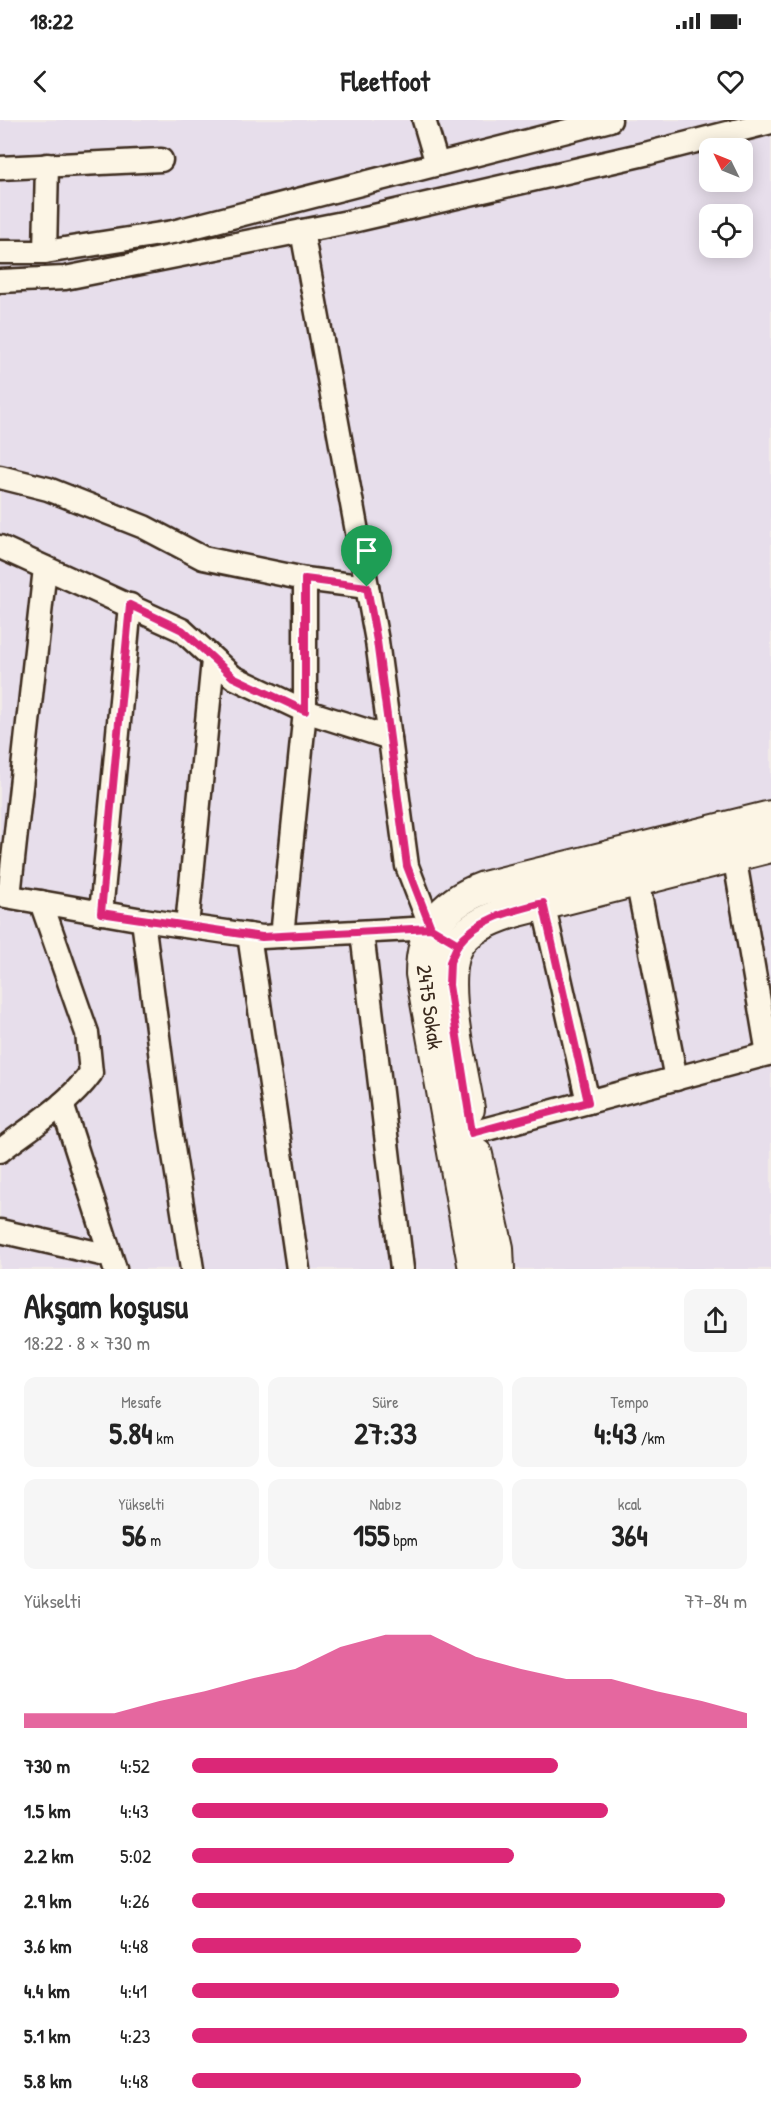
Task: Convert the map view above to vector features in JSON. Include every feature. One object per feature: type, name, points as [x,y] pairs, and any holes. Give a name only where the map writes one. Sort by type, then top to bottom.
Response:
[{"type":"main road","name":"2475 Sokak","points":[[475,1269],[422,974],[423,952],[431,928],[454,902],[484,888],[771,817]]},
{"type":"main road","name":"2475 Sokak","points":[[498,1269],[497,1248],[472,1133],[449,985],[450,962],[458,944],[469,932],[490,920],[543,903],[771,846]]},
{"type":"street","points":[[424,120],[437,164]]},
{"type":"street","points":[[0,252],[45,252],[173,232],[610,120]]},
{"type":"street","points":[[0,281],[65,278],[302,231],[649,153],[771,122]]},
{"type":"street","points":[[0,168],[160,160]]},
{"type":"street","points":[[45,252],[46,165]]},
{"type":"street","points":[[302,231],[367,587],[407,866],[431,928]]},
{"type":"street","points":[[0,477],[48,489],[144,527],[203,558],[305,579],[367,587]]},
{"type":"street","points":[[0,547],[182,630],[233,677],[305,711],[390,738]]},
{"type":"street","points":[[45,568],[5,895],[143,920],[249,935],[362,933],[431,928],[458,944]]},
{"type":"street","points":[[282,936],[305,711],[305,579]]},
{"type":"street","points":[[101,913],[130,605]]},
{"type":"street","points":[[187,926],[213,660]]},
{"type":"street","points":[[472,1133],[769,1054],[734,855]]},
{"type":"street","points":[[637,880],[676,1079]]},
{"type":"street","points":[[0,1151],[62,1104],[81,1087],[91,1073],[87,1033],[41,902]]},
{"type":"street","points":[[543,903],[588,1102]]},
{"type":"street","points":[[143,920],[170,1129],[192,1269]]},
{"type":"street","points":[[362,933],[402,1269]]},
{"type":"street","points":[[249,935],[298,1269]]},
{"type":"street","points":[[62,1104],[112,1262]]},
{"type":"street","points":[[0,1231],[112,1262]]},
{"type":"shaded area","points":[[0,120],[771,120],[771,1269],[0,1269]]},
{"type":"route","points":[[367,587],[305,579],[305,711],[233,677],[182,630],[130,605],[101,913],[262,937],[431,928],[458,944],[469,932],[490,920],[514,910],[543,903],[588,1102],[472,1133],[449,985],[450,962],[458,944],[431,928],[407,866],[377,641],[367,587]]}]
